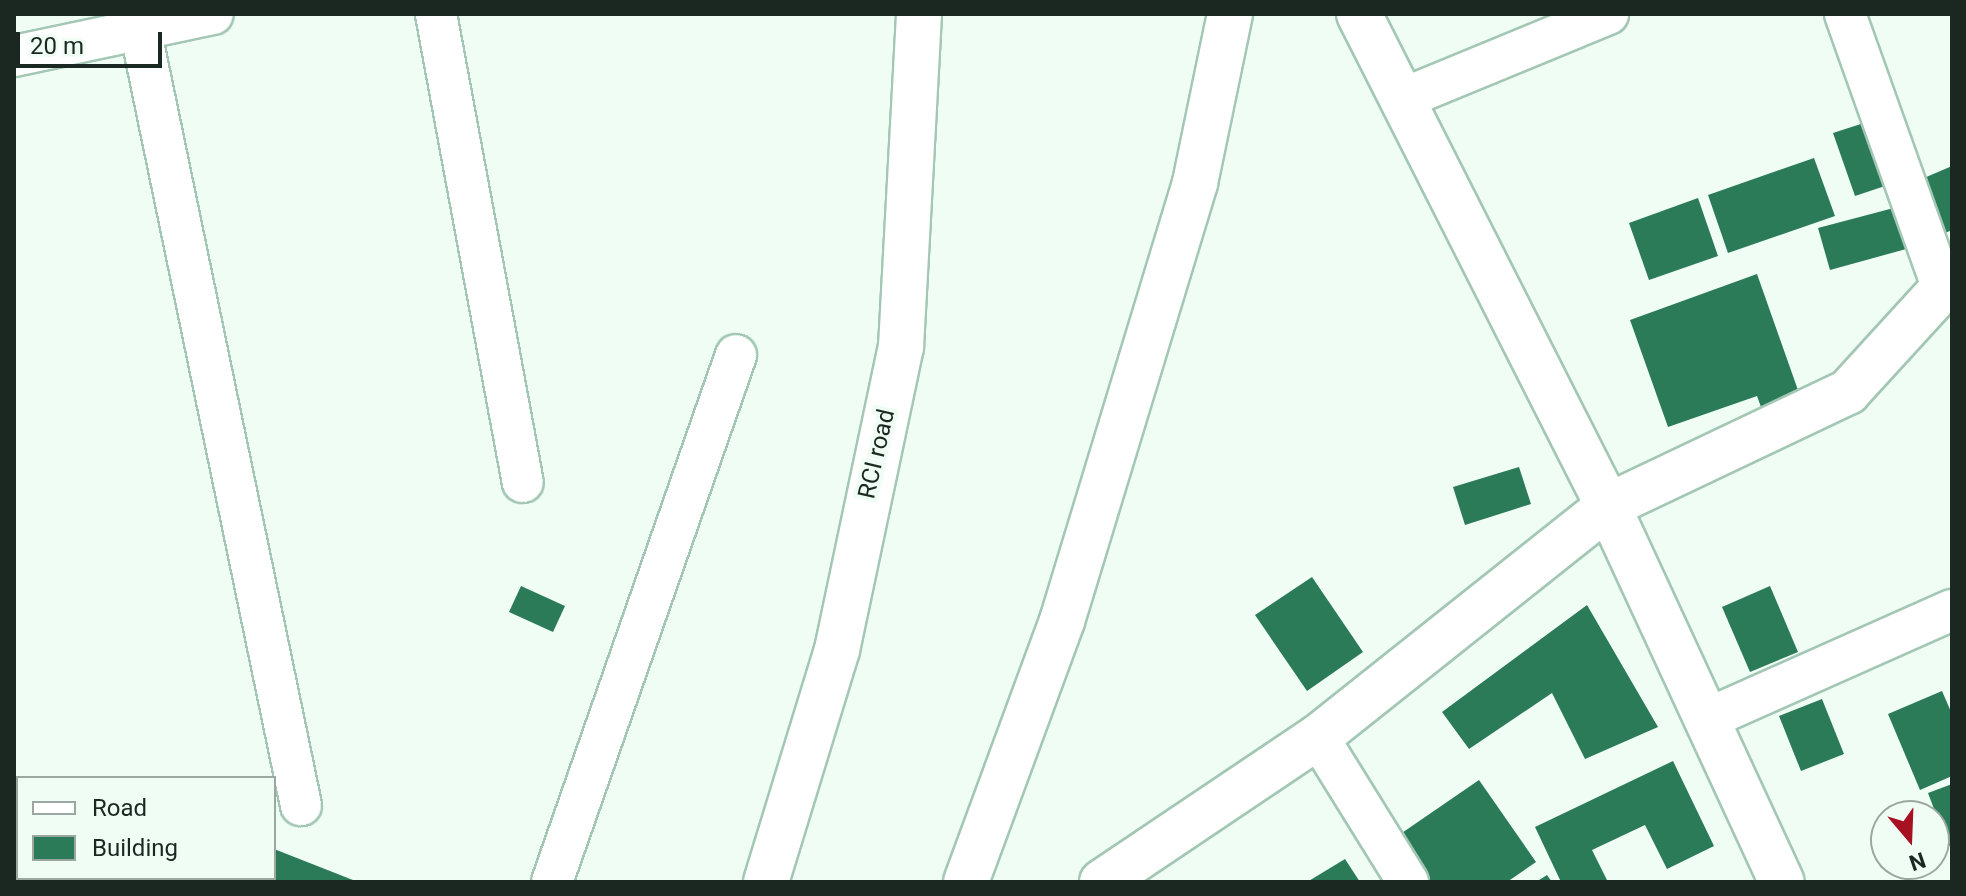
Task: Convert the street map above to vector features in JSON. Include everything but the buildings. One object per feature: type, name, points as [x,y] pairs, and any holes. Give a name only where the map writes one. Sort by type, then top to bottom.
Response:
[{"type":"street","points":[[14,56],[138,22],[213,14]]},
{"type":"street","points":[[436,14],[523,482]]},
{"type":"street","name":"RCI road","points":[[766,882],[837,650],[901,347],[919,14]]},
{"type":"street","points":[[966,882],[1071,590],[1195,183],[1230,14]]},
{"type":"street","points":[[1359,14],[1608,506],[1782,882]]},
{"type":"street","points":[[1402,99],[1608,14]]},
{"type":"street","points":[[1109,880],[1318,737],[1608,506],[1848,392],[1949,286],[1845,14]]},
{"type":"street","points":[[138,22],[301,805]]},
{"type":"street","points":[[552,882],[736,355]]},
{"type":"street","points":[[1707,719],[1952,610]]},
{"type":"street","points":[[1318,737],[1408,882]]}]
